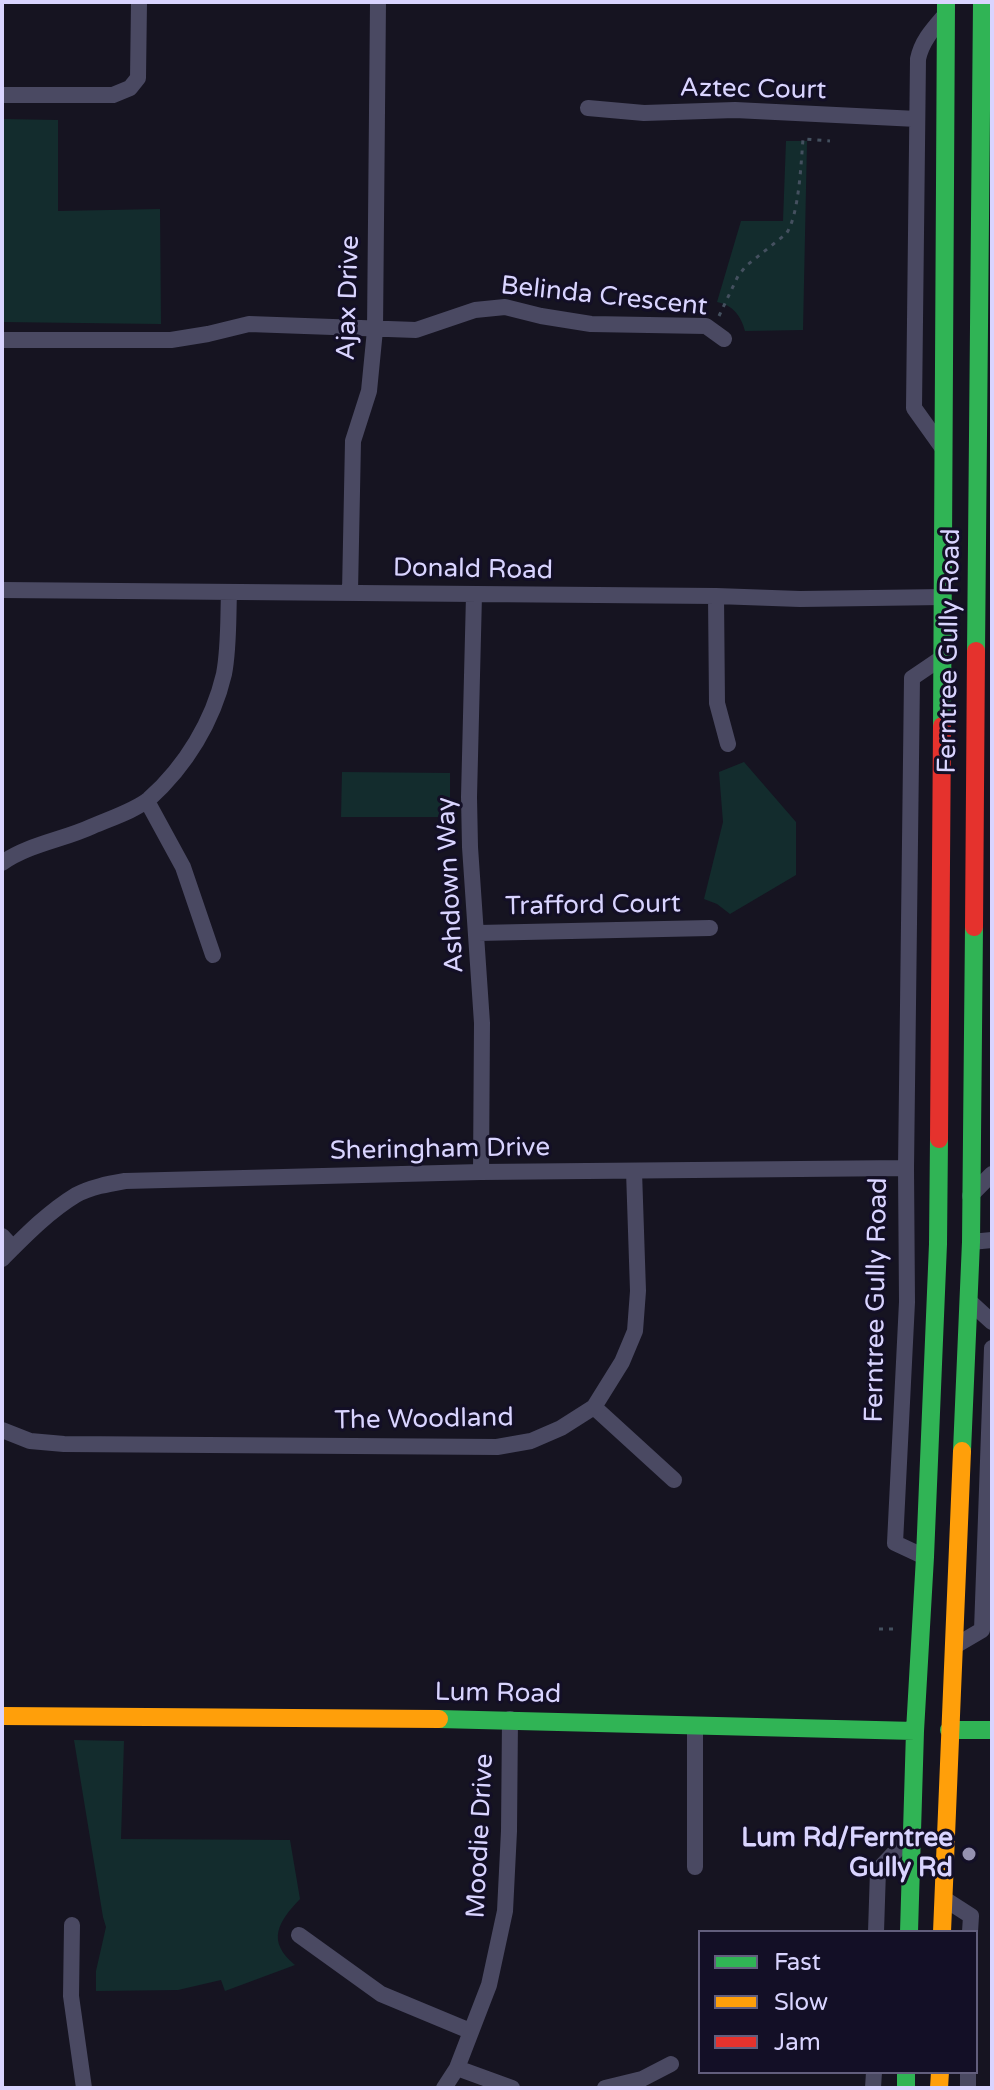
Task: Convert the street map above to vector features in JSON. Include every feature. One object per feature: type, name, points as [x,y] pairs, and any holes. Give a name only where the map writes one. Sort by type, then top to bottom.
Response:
[{"type":"main road","name":"Ferntree Gully Road","points":[[942,1930],[969,1301],[983,811],[984,597],[977,528],[982,2]]},
{"type":"main road","name":"Ferntree Gully Road","points":[[909,1930],[915,1731],[938,1244],[946,8]]},
{"type":"main road","points":[[945,347],[958,310],[978,296]]},
{"type":"main road","points":[[943,597],[984,597]]},
{"type":"main road","points":[[938,1244],[971,1242]]},
{"type":"main road","points":[[925,1557],[956,1558]]},
{"type":"main road","name":"Lum Road","points":[[2,1716],[510,1719],[915,1731],[992,1730]]},
{"type":"main road","points":[[909,1897],[943,1898]]},
{"type":"street","points":[[2,95],[113,95],[130,88],[138,78],[139,2]]},
{"type":"street","name":"Ajax Drive","points":[[350,592],[353,441],[369,391],[375,330],[378,2]]},
{"type":"street","points":[[914,426],[918,59],[920,47],[946,8]]},
{"type":"street","name":"Aztec Court","points":[[588,108],[644,113],[735,110],[917,119]]},
{"type":"street","name":"Belinda Crescent","points":[[2,340],[171,340],[249,324],[416,330],[475,310],[505,307],[591,324],[706,326],[719,335]]},
{"type":"street","points":[[914,408],[944,451]]},
{"type":"street","points":[[978,448],[992,464]]},
{"type":"street","points":[[977,528],[992,513]]},
{"type":"street","name":"Donald Road","points":[[2,590],[800,599],[943,597]]},
{"type":"street","points":[[2,863],[15,854],[91,827],[147,801],[184,759],[215,706],[225,670],[229,593]]},
{"type":"street","name":"Ashdown Way","points":[[474,595],[469,797],[482,1023],[481,1172]]},
{"type":"street","points":[[716,596],[717,703],[728,744]]},
{"type":"street","name":"Ferntree Gully Road","points":[[925,1557],[895,1543],[907,1302],[912,678],[943,657]]},
{"type":"street","points":[[147,801],[183,867],[213,955]]},
{"type":"street","name":"Trafford Court","points":[[478,933],[710,928]]},
{"type":"street","name":"Sheringham Drive","points":[[6,1248],[77,1194],[125,1181],[481,1172],[906,1168]]},
{"type":"street","name":"The Woodland","points":[[2,1430],[30,1441],[64,1444],[497,1447],[531,1441],[561,1428],[594,1407],[622,1362],[635,1331],[638,1291],[634,1171]]},
{"type":"street","points":[[970,1196],[992,1174]]},
{"type":"street","points":[[971,1242],[992,1240]]},
{"type":"street","points":[[969,1301],[992,1322]]},
{"type":"street","points":[[953,1647],[982,1630],[992,1348]]},
{"type":"street","points":[[594,1407],[674,1480]]},
{"type":"street","name":"Moodie Drive","points":[[444,2088],[457,2068],[489,1985],[505,1911],[510,1719]]},
{"type":"street","points":[[695,1725],[695,1867]]},
{"type":"street","points":[[876,1930],[878,1870],[911,1835]]},
{"type":"street","points":[[943,1898],[971,1916],[970,1930]]},
{"type":"street","points":[[72,1925],[71,1996],[84,2088]]},
{"type":"street","points":[[299,1935],[381,1994],[470,2031]]},
{"type":"street","points":[[605,2088],[642,2079],[671,2064]]},
{"type":"street","points":[[457,2068],[512,2088]]},
{"type":"path","points":[[719,335],[722,306],[738,276],[791,227],[803,139],[830,141]]},
{"type":"path","points":[[879,1629],[898,1629]]},
{"type":"green space","points":[[2,119],[58,120],[58,211],[160,209],[161,324],[2,322]]},
{"type":"green space","points":[[786,141],[807,141],[803,330],[745,331],[736,312],[717,302],[741,221],[783,221]]},
{"type":"green space","points":[[744,762],[796,822],[796,875],[730,914],[704,899],[723,822],[719,772]]},
{"type":"green space","points":[[342,772],[450,773],[450,817],[341,817]]},
{"type":"green space","points":[[74,1740],[124,1741],[121,1839],[290,1840],[300,1899],[281,1924],[278,1940],[280,1948],[295,1965],[225,1991],[221,1980],[178,1990],[96,1991],[96,1971],[106,1927]]},
{"type":"traffic: fast","points":[[942,726],[946,2]]},
{"type":"traffic: fast","points":[[976,651],[982,2]]},
{"type":"traffic: fast","points":[[962,1451],[971,1242],[974,927]]},
{"type":"traffic: fast","points":[[909,1930],[915,1731],[938,1244],[939,1139]]},
{"type":"traffic: fast","points":[[439,1719],[915,1731]]},
{"type":"traffic: fast","points":[[949,1730],[992,1730]]},
{"type":"traffic: fast","points":[[906,2074],[906,2088]]},
{"type":"traffic: slow","points":[[942,1930],[962,1451]]},
{"type":"traffic: slow","points":[[2,1716],[439,1719]]},
{"type":"traffic: slow","points":[[939,2088],[940,2074]]},
{"type":"traffic: jam","points":[[974,927],[976,651]]},
{"type":"traffic: jam","points":[[939,1139],[942,726]]},
{"type":"place","name":"Lum Rd/Ferntree Gully Rd","points":[[969,1854]]}]
